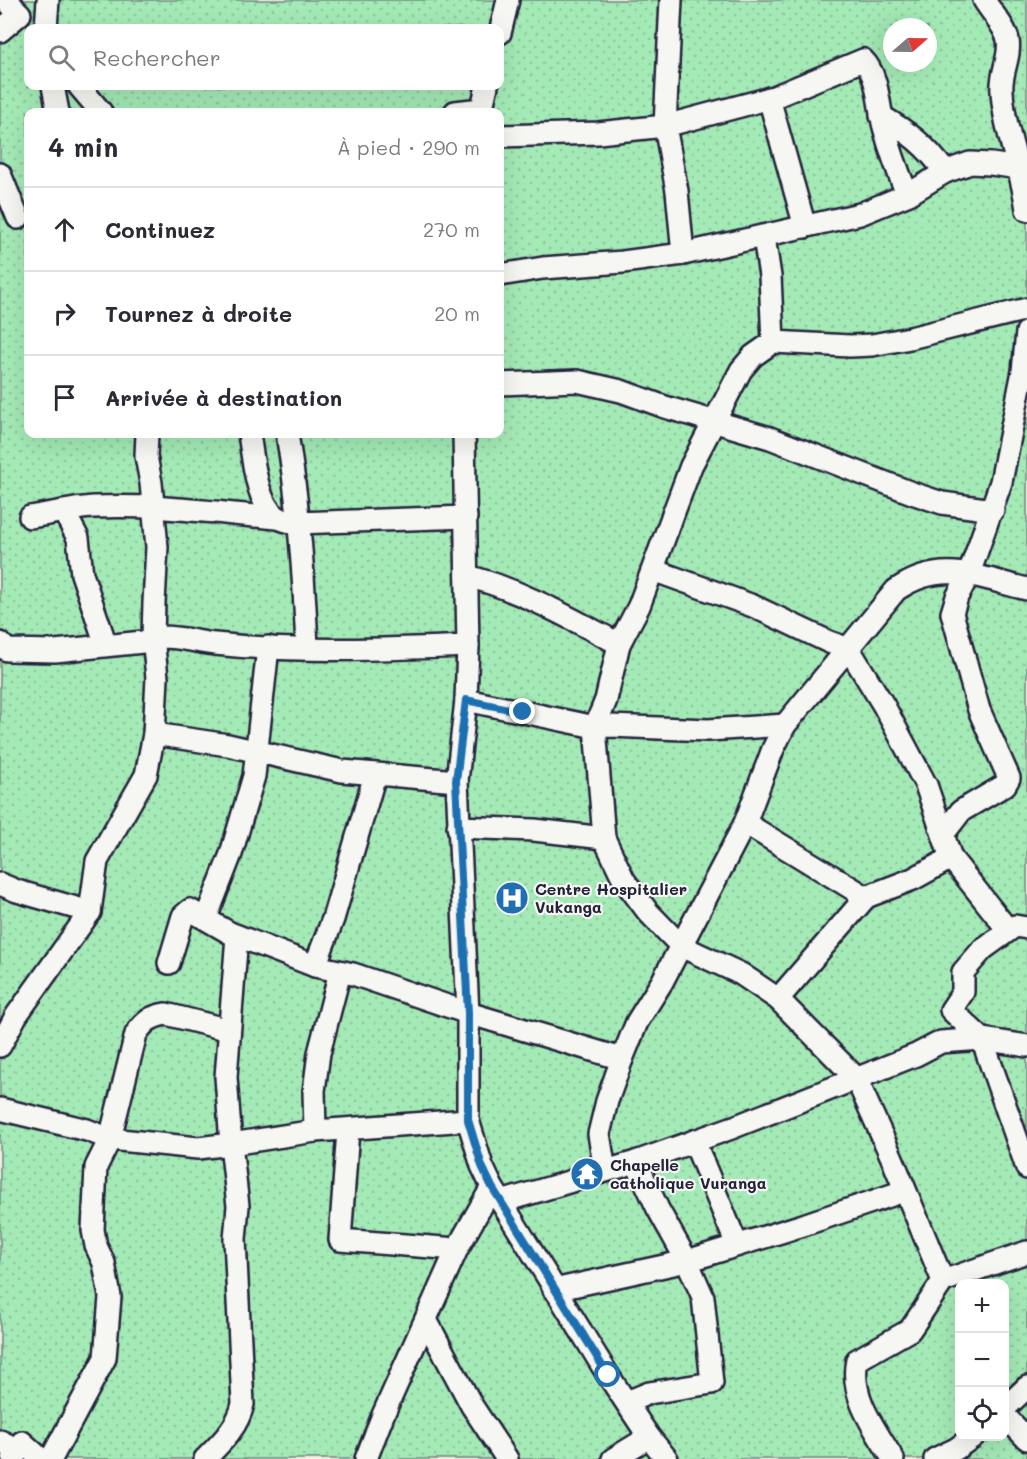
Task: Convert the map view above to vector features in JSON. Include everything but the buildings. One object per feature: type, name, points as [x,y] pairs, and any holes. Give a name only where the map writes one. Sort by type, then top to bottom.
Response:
[{"type":"street","points":[[46,24],[48,0]]},
{"type":"street","points":[[502,24],[508,0]]},
{"type":"street","points":[[671,0],[665,126],[677,191],[683,254]]},
{"type":"street","points":[[984,0],[1007,39],[1008,52],[1001,88],[1005,118],[1019,168],[1027,210]]},
{"type":"street","points":[[0,31],[20,14]]},
{"type":"street","points":[[504,136],[598,133],[665,126],[769,98],[862,60],[869,66],[873,75],[881,116],[907,194]]},
{"type":"street","points":[[54,90],[57,108]]},
{"type":"street","points":[[83,90],[98,108]]},
{"type":"street","points":[[482,108],[486,90]]},
{"type":"street","points":[[769,98],[805,226]]},
{"type":"street","points":[[881,116],[906,131],[932,153],[945,172]]},
{"type":"street","points":[[504,274],[543,268],[623,262],[683,254],[860,214],[907,194],[945,172],[970,163],[1019,168]]},
{"type":"street","points":[[0,174],[18,218]]},
{"type":"street","points":[[764,237],[770,276],[773,342]]},
{"type":"street","points":[[943,1281],[856,1078],[778,999],[741,974],[681,946],[648,912],[624,879],[604,838],[595,728],[606,700],[619,644],[639,606],[691,466],[741,370],[753,356],[773,342],[872,345],[1027,309]]},
{"type":"street","points":[[944,833],[961,812],[1005,785],[1009,777],[979,710],[952,614],[993,510],[1011,437],[1023,371],[1027,332]]},
{"type":"street","points":[[504,384],[577,381],[621,391],[664,407],[770,438],[912,494],[942,503],[993,510]]},
{"type":"street","points":[[0,1046],[16,1016],[90,912],[97,861],[146,775],[154,734],[157,678],[153,636],[157,548],[146,456],[147,438]]},
{"type":"street","points":[[250,438],[256,476],[264,504],[287,521]]},
{"type":"street","points":[[288,438],[295,486],[287,521],[304,574],[307,648]]},
{"type":"street","points":[[464,438],[468,646],[466,700],[456,781],[464,890],[468,1013],[468,1120],[482,1166],[496,1194],[608,1375],[649,1437],[667,1459]]},
{"type":"street","points":[[30,517],[91,507],[134,506],[154,509],[184,508],[287,521],[466,517]]},
{"type":"street","points":[[64,512],[78,538],[82,574],[106,645]]},
{"type":"street","points":[[652,570],[753,606],[849,649],[884,706],[926,785],[951,858],[1018,929],[983,949],[963,972],[963,992],[951,1010],[982,1039],[1027,1168]]},
{"type":"street","points":[[605,1171],[599,1134],[607,1101],[622,1059],[637,1022],[662,982],[745,823],[772,749],[785,725],[896,590],[911,579],[936,572],[969,574],[1027,590]]},
{"type":"street","points":[[467,576],[528,598],[619,644]]},
{"type":"street","points":[[0,643],[7,650],[55,651],[143,642],[153,636],[216,644],[268,647],[384,649],[468,646]]},
{"type":"street","points":[[207,918],[237,835],[254,776],[268,647]]},
{"type":"street","points":[[466,700],[595,728],[610,726],[708,730],[785,725]]},
{"type":"street","points":[[154,734],[196,739],[258,751],[342,771],[456,781]]},
{"type":"street","points":[[315,966],[333,919],[375,775]]},
{"type":"street","points":[[745,823],[866,897]]},
{"type":"street","points":[[458,827],[534,830],[604,838]]},
{"type":"street","points":[[778,999],[866,897],[913,879],[951,858]]},
{"type":"street","points":[[0,884],[90,912]]},
{"type":"street","points":[[169,963],[183,916],[190,910],[237,936],[315,966],[354,974],[468,1013],[622,1059]]},
{"type":"street","points":[[205,1459],[235,1425],[241,1415],[243,1404],[235,1239],[238,1206],[226,1077],[237,936]]},
{"type":"street","points":[[315,1131],[314,1091],[319,1053],[340,972]]},
{"type":"street","points":[[51,1459],[105,1358],[110,1297],[104,1263],[96,1246],[92,1215],[96,1167],[110,1139],[136,1034],[146,1021],[157,1015],[166,1014],[229,1030]]},
{"type":"street","points":[[366,1459],[457,1249],[496,1194],[605,1171],[636,1162],[916,1055],[941,1042],[982,1039],[1027,1046]]},
{"type":"street","points":[[0,1109],[87,1130],[110,1139],[198,1148],[315,1131],[468,1120]]},
{"type":"street","points":[[348,1130],[340,1240],[457,1249]]},
{"type":"street","points":[[694,1141],[737,1245]]},
{"type":"street","points":[[627,1402],[649,1393],[712,1383],[703,1297],[636,1162]]},
{"type":"street","points":[[554,1290],[687,1261],[904,1191]]},
{"type":"street","points":[[892,1459],[860,1401],[854,1373],[857,1360],[910,1330],[943,1281],[1027,1252]]},
{"type":"street","points":[[426,1320],[472,1406],[507,1459]]},
{"type":"street","points":[[1009,1405],[1027,1387]]},
{"type":"street","points":[[1009,1419],[1027,1438]]},
{"type":"street","points":[[613,1459],[649,1437]]},
{"type":"street","points":[[935,1459],[968,1441]]},
{"type":"street","points":[[10,1450],[22,1442],[41,1459]]},
{"type":"green space","points":[[0,0],[1027,0],[1027,1459],[0,1459]]},
{"type":"place","name":"Centre Hospitalier Vukanga","points":[[512,898]]},
{"type":"place","name":"Chapelle catholique Vuranga","points":[[587,1174]]},
{"type":"route","points":[[523,712],[466,700],[456,781],[464,890],[470,1054],[468,1120],[482,1166],[492,1187],[608,1375]]}]
